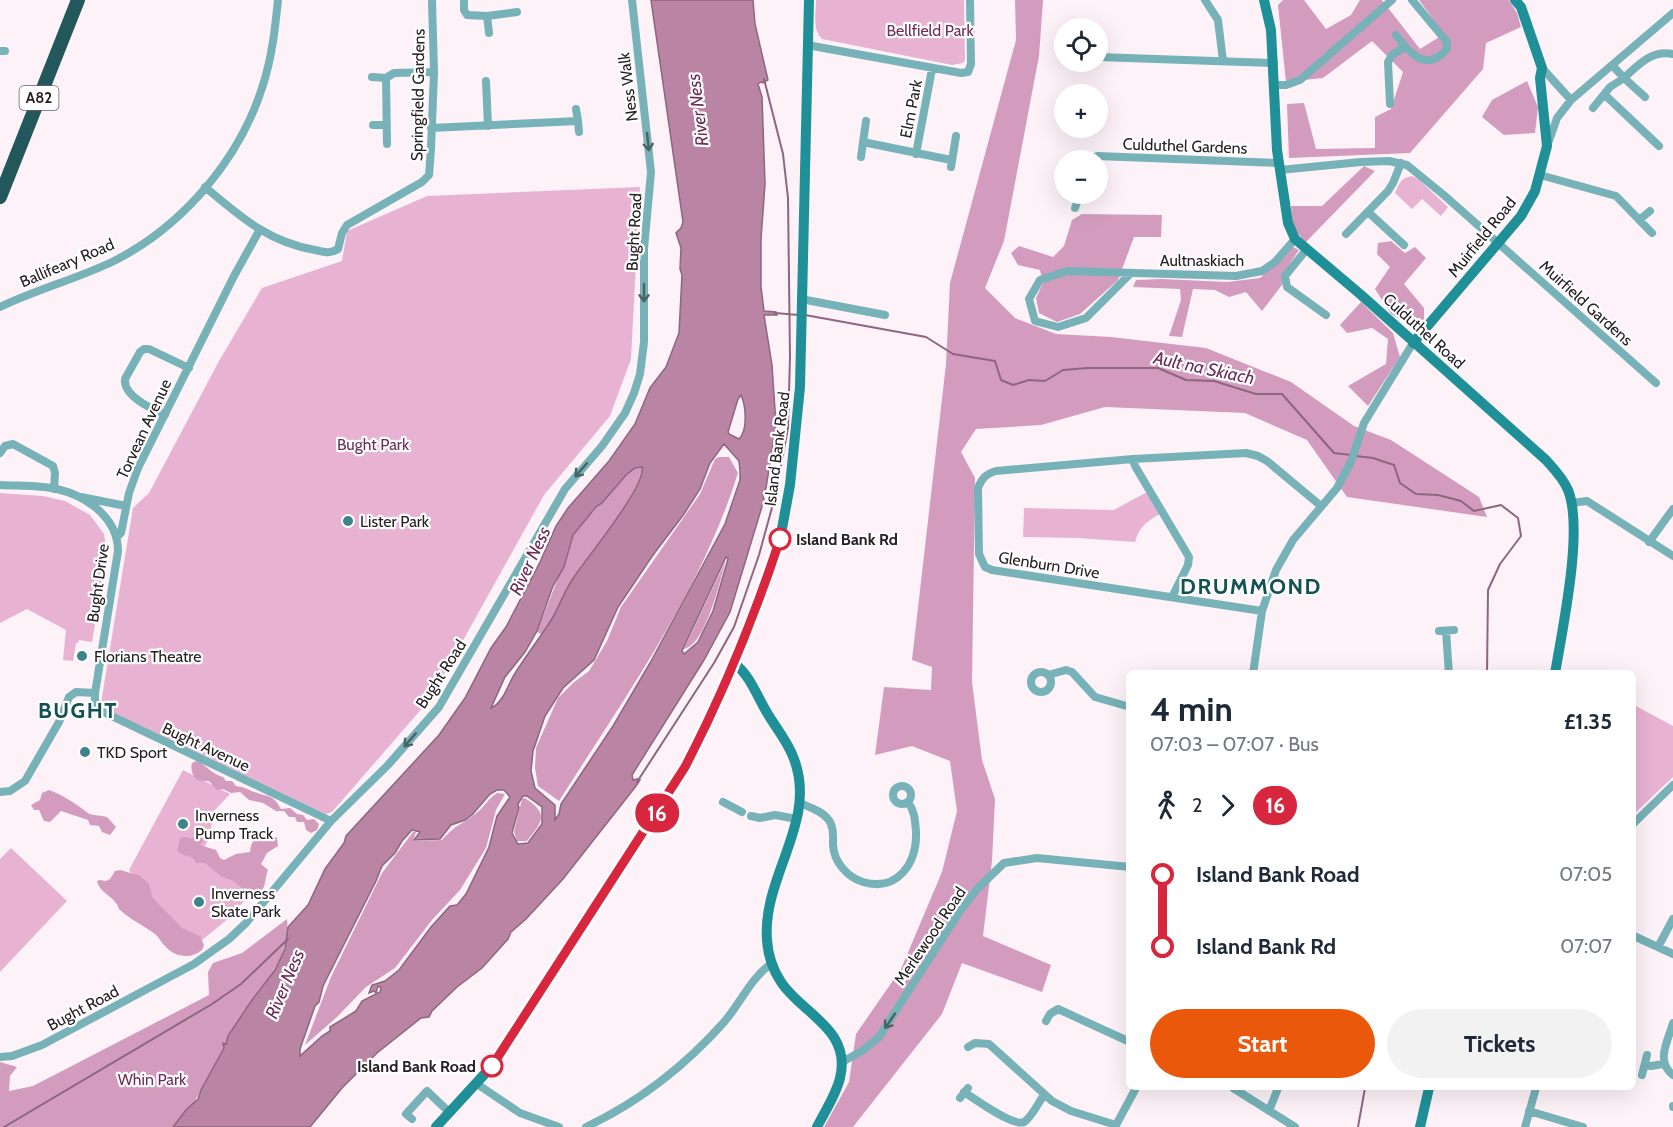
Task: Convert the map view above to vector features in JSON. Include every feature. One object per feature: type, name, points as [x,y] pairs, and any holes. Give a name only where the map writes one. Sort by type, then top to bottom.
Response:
[{"type":"highway","name":"A82","points":[[0,197],[78,0]]},
{"type":"main road","name":"Island Bank Road","points":[[436,1127],[477,1084],[514,1035],[685,767],[756,611],[781,534],[790,484],[800,387],[809,0]]},
{"type":"main road","points":[[1264,0],[1271,30],[1280,166],[1288,223],[1294,239]]},
{"type":"main road","name":"Muirfield Road","points":[[1413,343],[1498,244],[1529,204],[1540,175],[1547,146],[1540,78],[1542,68],[1521,8],[1515,0]]},
{"type":"main road","name":"Culduthel Road","points":[[1294,239],[1360,294],[1546,460],[1565,484],[1571,503],[1572,552],[1556,670]]},
{"type":"main road","points":[[734,663],[746,674],[794,757],[800,785],[797,819],[770,900],[767,940],[771,964],[782,984],[824,1023],[835,1039],[842,1062],[836,1090],[817,1127]]},
{"type":"main road","points":[[1420,1127],[1429,1090]]},
{"type":"street","name":"Ballifeary Road","points":[[0,307],[123,256],[185,209],[205,187],[236,146],[257,102],[269,64],[278,0]]},
{"type":"street","name":"Springfield Gardens","points":[[260,231],[289,244],[329,253],[338,249],[344,229],[354,220],[426,180],[429,175],[434,72],[432,0]]},
{"type":"street","points":[[464,0],[464,10],[467,15],[487,16],[518,12]]},
{"type":"street","name":"Ness Walk","points":[[632,0],[651,172]]},
{"type":"street","points":[[807,45],[961,74],[968,72],[971,64],[970,0]]},
{"type":"street","points":[[1205,0],[1218,20],[1224,61]]},
{"type":"street","points":[[1275,86],[1286,86],[1300,80],[1392,0]]},
{"type":"street","points":[[1396,35],[1416,57],[1434,61],[1447,49],[1447,42],[1412,0]]},
{"type":"street","points":[[1547,146],[1557,118],[1571,100],[1673,13]]},
{"type":"street","points":[[487,16],[489,33]]},
{"type":"street","points":[[1390,104],[1388,62],[1392,56],[1405,47]]},
{"type":"street","points":[[1593,108],[1610,87],[1649,56],[1663,52],[1673,54]]},
{"type":"street","points":[[1108,57],[1274,63]]},
{"type":"street","points":[[1612,65],[1645,97]]},
{"type":"street","points":[[1542,68],[1571,100]]},
{"type":"street","name":"Elm Park","points":[[916,154],[932,69]]},
{"type":"street","points":[[372,77],[386,78],[394,73],[434,72]]},
{"type":"street","points":[[386,78],[387,144]]},
{"type":"street","points":[[486,81],[488,126]]},
{"type":"street","points":[[1605,95],[1659,146]]},
{"type":"street","points":[[576,109],[579,132]]},
{"type":"street","points":[[432,128],[578,121]]},
{"type":"street","points":[[861,157],[866,121]]},
{"type":"street","points":[[373,125],[387,125]]},
{"type":"street","name":"Elm Park","points":[[863,142],[951,164],[956,136]]},
{"type":"street","name":"Culduthel Gardens","points":[[1108,157],[1280,166],[1389,161],[1401,163]]},
{"type":"street","points":[[1346,234],[1394,183],[1401,163]]},
{"type":"street","name":"Muirfield Gardens","points":[[1401,163],[1414,169],[1656,383]]},
{"type":"street","name":"Bught Road","points":[[0,1057],[25,1052],[42,1045],[206,956],[246,922],[330,821],[388,765],[439,707],[565,489],[602,446],[625,413],[634,393],[644,342],[644,249],[651,172]]},
{"type":"street","points":[[1540,175],[1616,196],[1652,233]]},
{"type":"street","points":[[205,187],[260,231]]},
{"type":"street","points":[[1075,208],[1076,204]]},
{"type":"street","points":[[1640,220],[1650,211]]},
{"type":"street","points":[[1368,212],[1404,245]]},
{"type":"street","name":"Torvean Avenue","points":[[117,537],[121,533],[126,506],[138,468],[234,276],[260,231]]},
{"type":"street","name":"Aultnaskiach","points":[[1131,273],[1086,318],[1058,327],[1035,321],[1029,299],[1040,280],[1067,270],[1236,276],[1262,271],[1275,262],[1294,239]]},
{"type":"street","points":[[1306,250],[1285,276],[1287,287],[1326,315]]},
{"type":"street","points":[[801,309],[885,315]]},
{"type":"street","points":[[1254,670],[1262,611],[1276,570],[1284,554],[1337,488],[1351,462],[1364,423],[1413,343]]},
{"type":"street","name":"Torvean Avenue","points":[[165,415],[143,404],[124,384],[140,352],[149,349],[189,368]]},
{"type":"street","points":[[0,453],[5,446],[13,444],[53,466],[56,473],[54,489]]},
{"type":"street","name":"Glenburn Drive","points":[[1262,611],[992,570],[985,567],[979,554],[978,488],[988,473],[996,471],[1234,453],[1252,454],[1267,462],[1321,506]]},
{"type":"street","points":[[1133,459],[1189,557],[1188,565],[1172,597]]},
{"type":"street","name":"Bught Drive","points":[[0,485],[54,489],[76,496],[100,512],[117,537],[118,551],[95,693]]},
{"type":"street","points":[[76,496],[126,506]]},
{"type":"street","points":[[1571,503],[1587,501],[1673,556]]},
{"type":"street","points":[[1649,542],[1673,509]]},
{"type":"street","points":[[1447,631],[1449,670]]},
{"type":"street","points":[[1048,675],[1066,670],[1072,672],[1095,697],[1126,706]]},
{"type":"street","points":[[0,792],[10,791],[25,781],[59,722],[72,694],[76,692],[95,693]]},
{"type":"street","name":"Bught Avenue","points":[[95,693],[96,705],[105,715],[330,821]]},
{"type":"street","points":[[1636,821],[1673,785]]},
{"type":"street","points":[[723,802],[742,812]]},
{"type":"street","points":[[800,803],[828,819],[833,829],[834,854],[845,872],[852,878],[878,884],[900,875],[907,869],[914,856],[915,814],[908,802]]},
{"type":"street","points":[[750,816],[760,818],[774,814],[797,819]]},
{"type":"street","name":"Merlewood Road","points":[[842,1062],[862,1051],[879,1037],[960,910],[1004,863],[1037,858],[1126,867]]},
{"type":"street","points":[[1658,947],[1673,919]]},
{"type":"street","points":[[1636,937],[1673,954]]},
{"type":"street","points":[[586,1127],[618,1111],[654,1087],[695,1052],[739,1004],[761,972],[771,964]]},
{"type":"street","points":[[1046,1021],[1053,1010],[1058,1009],[1126,1040]]},
{"type":"street","points":[[1673,1023],[1663,1055],[1664,1064],[1673,1075]]},
{"type":"street","points":[[968,1047],[982,1042],[996,1048],[1044,1095],[1071,1112],[1115,1126],[1135,1090]]},
{"type":"street","points":[[1642,1075],[1647,1055]]},
{"type":"street","points":[[1645,1065],[1664,1064]]},
{"type":"street","points":[[477,1084],[520,1113],[559,1127]]},
{"type":"street","points":[[1236,1090],[1295,1127]]},
{"type":"street","points":[[1269,1111],[1277,1090]]},
{"type":"street","points":[[1525,1127],[1535,1090]]},
{"type":"street","points":[[412,1119],[406,1114],[428,1091],[450,1113]]},
{"type":"street","points":[[964,1093],[1006,1120],[1019,1124],[1029,1117],[1044,1095]]},
{"type":"street","points":[[1529,1111],[1583,1127]]},
{"type":"green space","name":"Bellfield Park","points":[[816,0],[964,0],[965,60],[963,63],[952,65],[822,39],[816,26]]},
{"type":"green space","points":[[1015,0],[1043,0],[1039,56],[1004,241],[985,288],[1015,318],[1056,334],[1111,337],[1206,348],[1291,382],[1354,426],[1391,440],[1479,497],[1487,517],[1347,497],[1307,440],[1245,413],[1105,407],[1041,425],[976,429],[961,452],[975,478],[972,682],[982,760],[995,799],[992,861],[983,936],[1051,965],[1042,992],[962,963],[942,1014],[853,1127],[824,1127],[849,1082],[856,1034],[901,969],[942,872],[957,811],[950,761],[912,746],[875,755],[884,687],[931,690],[932,667],[912,660],[946,364],[950,283],[1016,40]]},
{"type":"green space","points":[[1283,0],[1304,0],[1326,29],[1351,15],[1360,0],[1382,0],[1420,49],[1444,34],[1419,0],[1509,0],[1517,13],[1521,27],[1486,43],[1483,69],[1410,153],[1289,158],[1287,104],[1304,103],[1316,149],[1375,148],[1375,117],[1391,109],[1403,72],[1372,41],[1323,78],[1286,82],[1278,5]]},
{"type":"green space","points":[[1527,81],[1538,107],[1535,133],[1504,135],[1482,117],[1492,100]]},
{"type":"green space","points":[[1364,166],[1375,171],[1305,243],[1293,226],[1291,206],[1322,206]]},
{"type":"green space","points":[[1412,176],[1448,207],[1441,216],[1422,199],[1412,209],[1395,193],[1405,178]]},
{"type":"green space","name":"Bught Park","points":[[640,187],[631,359],[610,416],[544,495],[431,698],[332,812],[326,814],[111,713],[101,703],[133,508],[149,493],[219,361],[262,288],[342,261],[347,231],[427,196]]},
{"type":"green space","points":[[1082,214],[1162,215],[1161,237],[1134,237],[1118,280],[1080,314],[1057,322],[1039,313],[1036,298],[1043,283],[1040,270],[1018,265],[1011,253],[1019,246],[1053,257],[1064,246],[1072,220]]},
{"type":"green space","points":[[1391,241],[1405,253],[1415,247],[1426,258],[1404,284],[1424,308],[1424,320],[1410,325],[1391,314],[1375,289],[1390,267],[1377,254],[1378,243]]},
{"type":"green space","points":[[1293,247],[1299,250],[1282,275],[1282,285],[1262,311],[1246,292],[1229,297],[1215,290],[1193,289],[1182,337],[1169,336],[1181,300],[1180,289],[1133,287],[1136,280],[1227,282],[1260,278]]},
{"type":"green space","points":[[1361,302],[1393,333],[1400,357],[1368,406],[1348,386],[1386,364],[1388,339],[1372,328],[1347,333],[1340,325]]},
{"type":"green space","points":[[729,457],[738,473],[704,559],[683,601],[635,683],[559,801],[538,786],[535,768],[536,748],[558,698],[589,671],[607,641],[621,607],[700,494],[715,459]]},
{"type":"green space","points":[[636,464],[646,467],[644,483],[618,526],[541,634],[537,632],[562,568],[565,545],[578,524],[594,511],[602,499]]},
{"type":"green space","points":[[1147,492],[1160,514],[1144,525],[1135,542],[1023,537],[1024,508],[1114,510]]},
{"type":"green space","points":[[0,493],[43,496],[65,501],[90,515],[104,534],[107,553],[92,642],[79,640],[76,643],[73,661],[63,660],[66,630],[27,609],[0,623]]},
{"type":"green space","points":[[726,560],[705,624],[692,645],[684,649]]},
{"type":"green space","points":[[1636,706],[1673,726],[1673,777],[1636,812]]},
{"type":"green space","points":[[196,761],[226,781],[232,781],[236,786],[273,798],[281,809],[290,808],[307,820],[314,819],[319,824],[317,830],[311,833],[306,830],[304,822],[297,822],[295,817],[289,817],[284,811],[276,811],[263,803],[249,800],[240,792],[217,790],[209,782],[199,781],[192,771],[192,763]]},
{"type":"green space","points":[[183,770],[230,794],[212,813],[211,835],[199,857],[254,890],[229,918],[196,945],[149,897],[129,870]]},
{"type":"green space","points":[[49,790],[90,814],[107,817],[116,827],[110,835],[102,832],[99,826],[90,825],[88,820],[61,811],[50,822],[44,821],[39,810],[34,810],[31,805],[40,800],[42,793]]},
{"type":"green space","points":[[497,793],[505,794],[496,810],[486,848],[460,890],[432,920],[395,968],[366,987],[305,1045],[331,977],[382,873],[413,832],[416,832],[413,841],[442,840],[480,810]]},
{"type":"green space","points":[[525,798],[538,809],[541,818],[527,841],[517,841],[514,832],[522,799]]},
{"type":"green space","points":[[198,835],[203,841],[200,845],[216,850],[220,858],[224,860],[236,854],[250,852],[255,838],[259,836],[267,835],[277,838],[278,846],[267,853],[261,864],[268,870],[262,890],[257,892],[242,888],[232,880],[222,877],[205,863],[196,863],[192,857],[177,851],[180,838],[191,839]]},
{"type":"green space","points":[[11,848],[67,901],[0,972],[0,859]]},
{"type":"green space","points":[[120,870],[138,875],[145,880],[149,884],[153,898],[182,928],[200,936],[204,945],[202,950],[187,956],[172,952],[155,934],[119,909],[97,881],[106,881],[115,871]]},
{"type":"green space","name":"Whin Park","points":[[287,919],[287,935],[278,962],[237,1023],[179,1127],[0,1127],[0,1062],[17,1067],[10,1076],[9,1091],[33,1086],[209,995],[208,972],[213,963],[242,953]]},
{"type":"water","name":"River Ness","points":[[651,0],[753,0],[755,24],[768,80],[758,84],[762,97],[765,184],[761,239],[761,287],[764,311],[776,312],[777,315],[764,315],[772,365],[776,425],[764,500],[730,612],[704,660],[632,775],[633,780],[640,780],[563,879],[511,932],[508,939],[482,968],[457,987],[432,1011],[429,1017],[421,1018],[377,1053],[342,1088],[310,1127],[173,1127],[198,1099],[224,1048],[223,1043],[226,1044],[228,1036],[275,970],[285,949],[288,927],[308,905],[325,869],[344,843],[346,836],[439,735],[465,698],[491,648],[506,627],[556,526],[568,508],[609,461],[635,424],[650,388],[666,367],[679,333],[682,275],[681,248],[676,233],[683,222]],"holes":[[[741,395],[745,418],[744,430],[739,439],[728,432]],[[724,444],[739,461],[740,480],[725,524],[650,663],[613,726],[561,804],[555,820],[555,805],[535,788],[531,771],[533,751],[545,716],[563,688],[594,660],[618,607],[700,489],[710,463]],[[642,467],[641,476],[626,504],[571,582],[553,617],[514,675],[502,698],[491,708],[505,677],[525,652],[537,631],[553,586],[564,567],[573,535],[626,475],[635,468]],[[726,557],[728,559],[713,611],[698,642],[684,654],[682,651]],[[497,790],[504,790],[510,797],[497,816],[489,847],[466,894],[457,905],[450,906],[431,927],[399,970],[385,981],[372,985],[369,993],[374,991],[376,993],[378,986],[381,988],[380,992],[362,1001],[356,1011],[330,1027],[330,1031],[300,1056],[300,1049],[323,986],[382,866],[412,830],[420,832],[414,840],[440,839],[451,825],[472,815],[490,794]],[[523,796],[527,796],[542,807],[542,824],[528,843],[518,844],[512,833],[518,804]]]},
{"type":"waterway","points":[[637,782],[714,663],[734,627],[759,555],[776,493],[788,428],[790,357],[788,198],[783,154],[764,79]]},
{"type":"waterway","name":"Ault na Skiach","points":[[775,313],[799,315]]},
{"type":"waterway","name":"Ault na Skiach","points":[[805,315],[926,337],[953,354],[995,361],[1001,380],[1013,385],[1029,380],[1045,381],[1063,370],[1158,368],[1186,380],[1214,381],[1256,394],[1282,394],[1334,453],[1351,455]]},
{"type":"waterway","name":"Ault na Skiach","points":[[1356,456],[1373,458],[1394,465],[1400,483],[1416,494],[1438,495],[1461,501],[1474,511],[1501,505],[1518,518],[1521,536],[1500,564],[1488,590],[1487,670]]},
{"type":"waterway","name":"River Ness","points":[[4,1127],[212,1004],[241,984],[288,939]]},
{"type":"waterway","name":"Ault na Skiach","points":[[1358,1127],[1365,1090]]},
{"type":"bus line","name":"16","points":[[492,1066],[685,767],[708,723],[756,611],[780,539]]},
{"type":"place","name":"Lister Park","points":[[348,521]]},
{"type":"place","name":"Island Bank Rd","points":[[780,539]]},
{"type":"place","name":"Florians Theatre","points":[[82,656]]},
{"type":"place","name":"TKD Sport","points":[[85,752]]},
{"type":"place","name":"Inverness Pump Track","points":[[183,824]]},
{"type":"place","name":"Inverness Skate Park","points":[[199,902]]},
{"type":"place","name":"Island Bank Road","points":[[492,1066]]},
{"type":"district","name":"DRUMMOND","points":[[1251,586]]},
{"type":"district","name":"BUGHT","points":[[78,710]]}]
